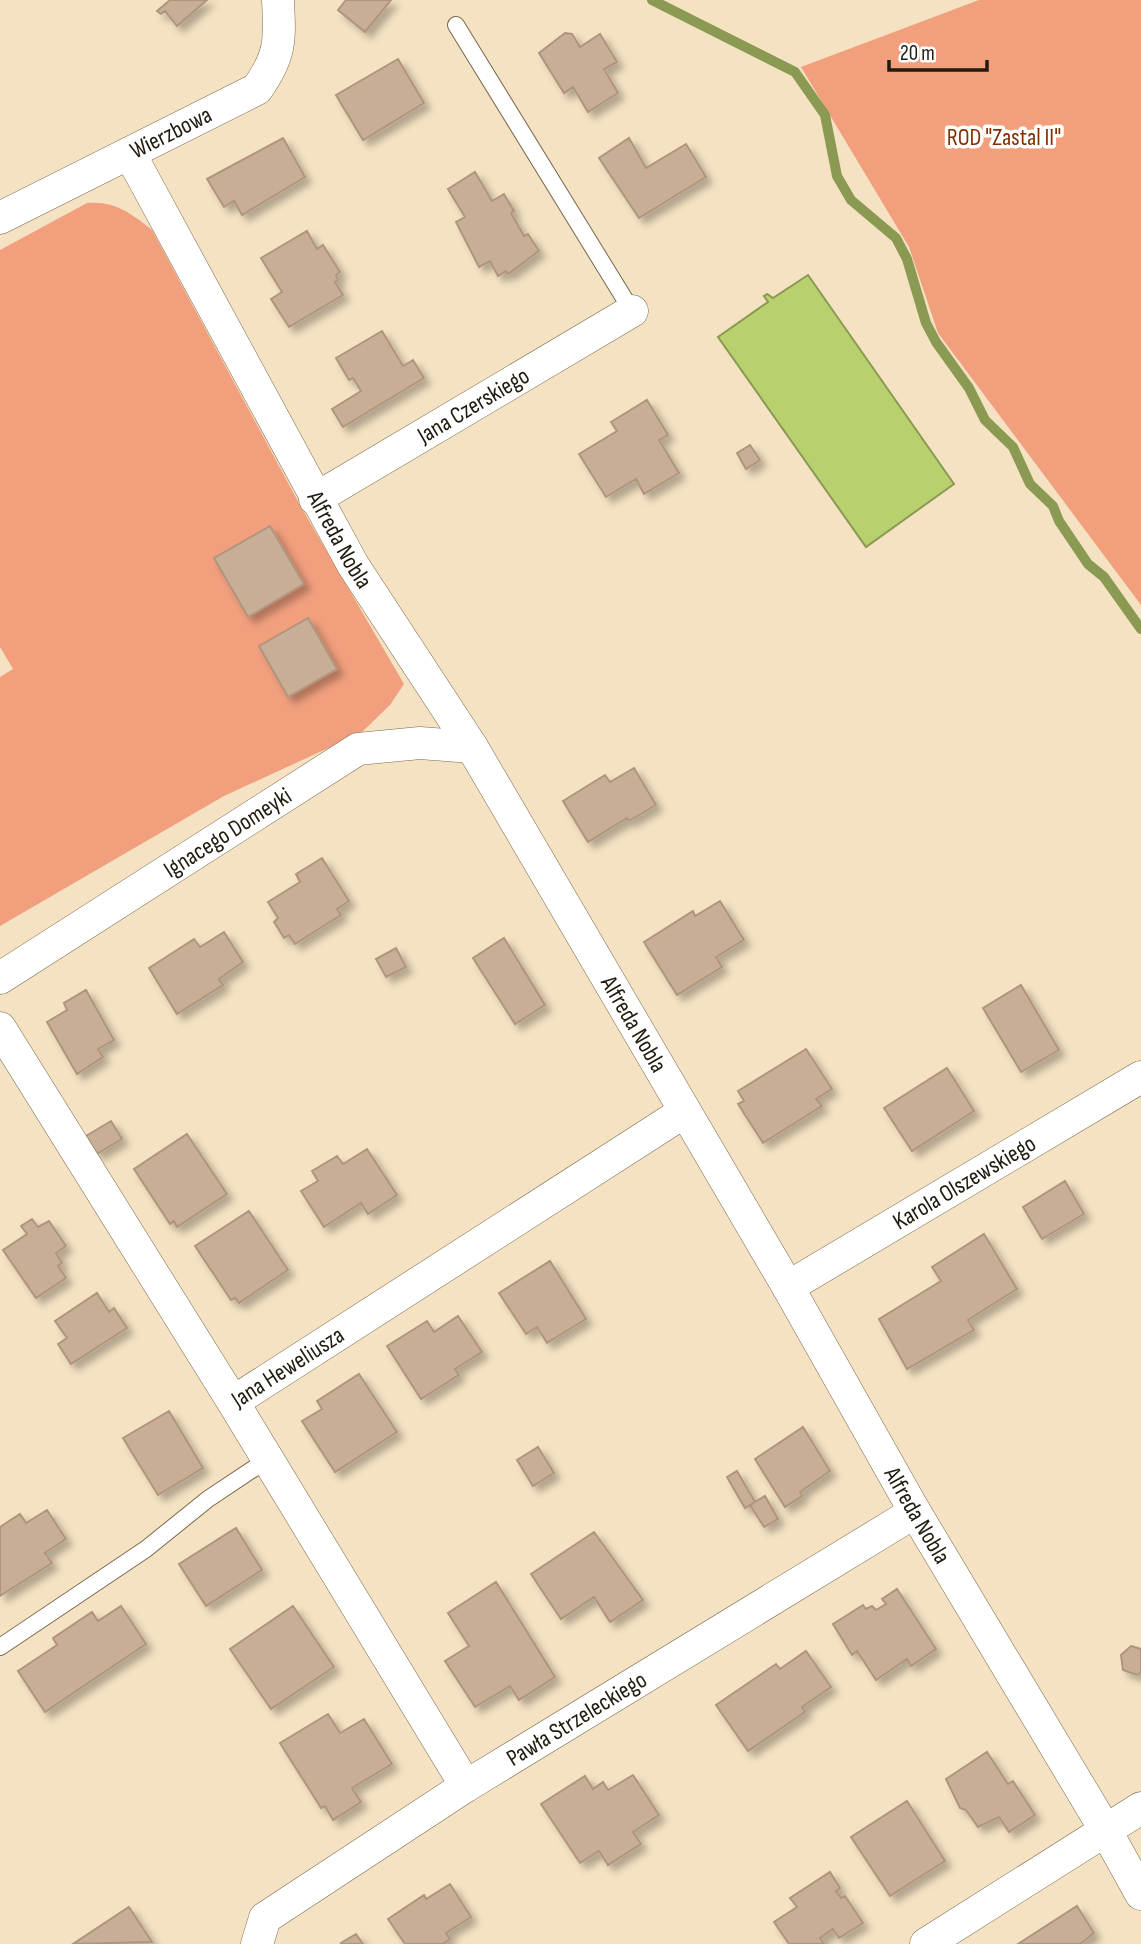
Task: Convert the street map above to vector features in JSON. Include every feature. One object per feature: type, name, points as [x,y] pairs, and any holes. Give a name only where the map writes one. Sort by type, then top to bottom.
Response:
[{"type":"street","name":"Wierzbowa","points":[[0,218],[257,89],[274,65],[280,36],[278,0]]},
{"type":"street","name":"Alfreda Nobla","points":[[130,154],[353,565],[472,747],[788,1287],[915,1512],[1141,1894]]},
{"type":"street","name":"Jana Czerskiego","points":[[315,499],[632,311]]},
{"type":"street","name":"Ignacego Domeyki","points":[[0,978],[358,749],[420,743],[472,747]]},
{"type":"street","points":[[0,1028],[233,1402]]},
{"type":"street","name":"Karola Olszewskiego","points":[[788,1287],[1141,1077]]},
{"type":"street","name":"Jana Heweliusza","points":[[467,1786],[233,1402],[684,1112]]},
{"type":"street","name":"Pawła Strzeleckiego","points":[[257,1944],[265,1918],[467,1786],[915,1512]]},
{"type":"street","points":[[926,1944],[1141,1808]]},
{"type":"lane","points":[[456,25],[632,311]]},
{"type":"lane","points":[[0,1647],[146,1549],[208,1499],[268,1459]]},
{"type":"green space","name":"ROD \"Zastal II\"","points":[[979,0],[1141,0],[1141,605],[938,333],[909,247],[801,67]]},
{"type":"green space","points":[[87,203],[115,206],[152,230],[301,507],[404,684],[390,705],[361,733],[224,796],[0,926],[0,677],[13,669],[0,647],[0,250]]},
{"type":"shaded area","points":[[808,275],[954,484],[866,547],[718,337],[768,302],[764,296],[767,294],[773,298]]},
{"type":"building","points":[[170,0],[207,0],[177,26],[165,11],[161,14],[157,11]]},
{"type":"building","points":[[346,0],[391,0],[365,32],[338,10]]},
{"type":"building","points":[[565,33],[572,34],[580,47],[600,34],[617,62],[604,69],[618,93],[588,112],[573,87],[564,93],[539,53]]},
{"type":"building","points":[[398,59],[424,103],[363,140],[336,95]]},
{"type":"building","points":[[283,138],[305,177],[242,215],[234,201],[224,207],[207,179]]},
{"type":"building","points":[[629,138],[646,168],[686,144],[706,177],[639,218],[599,158]]},
{"type":"building","points":[[475,172],[492,201],[504,194],[524,236],[528,234],[539,251],[508,274],[506,271],[498,276],[490,261],[479,267],[456,222],[465,217],[448,189]]},
{"type":"building","points":[[307,231],[317,249],[323,245],[340,272],[336,275],[338,280],[335,282],[343,295],[289,327],[271,299],[282,292],[261,258]]},
{"type":"building","points":[[382,331],[403,366],[413,360],[424,378],[343,427],[332,409],[361,391],[353,378],[349,380],[336,358]]},
{"type":"building","points":[[647,400],[668,435],[659,440],[679,473],[644,494],[636,479],[606,497],[579,454],[617,431],[611,422]]},
{"type":"building","points":[[750,445],[760,460],[746,469],[737,453]]},
{"type":"building","points":[[270,526],[304,584],[248,617],[214,558]]},
{"type":"building","points":[[308,618],[337,669],[288,697],[259,646]]},
{"type":"building","points":[[634,768],[656,805],[629,821],[627,818],[588,842],[563,801],[605,775],[610,782]]},
{"type":"building","points":[[322,858],[349,901],[337,909],[341,915],[295,944],[289,935],[284,938],[274,922],[278,918],[268,902],[300,882],[296,874]]},
{"type":"building","points":[[720,901],[744,940],[716,957],[722,967],[677,995],[644,942],[693,911],[695,916]]},
{"type":"building","points":[[224,932],[243,962],[219,979],[223,985],[177,1014],[149,968],[194,939],[200,947]]},
{"type":"building","points":[[504,938],[545,1005],[515,1024],[473,958]]},
{"type":"building","points":[[396,948],[406,967],[386,977],[376,959]]},
{"type":"building","points":[[1021,985],[1059,1050],[1021,1072],[983,1008]]},
{"type":"building","points":[[86,990],[114,1040],[98,1049],[103,1057],[77,1074],[47,1022],[67,1010],[64,1003]]},
{"type":"building","points":[[806,1049],[832,1089],[816,1099],[822,1106],[763,1143],[738,1104],[744,1101],[738,1091]]},
{"type":"building","points":[[947,1068],[974,1111],[912,1151],[884,1108]]},
{"type":"building","points":[[111,1121],[122,1139],[97,1154],[86,1136]]},
{"type":"building","points":[[187,1134],[227,1194],[177,1227],[174,1221],[170,1224],[134,1169]]},
{"type":"building","points":[[367,1149],[397,1195],[368,1214],[361,1203],[324,1227],[301,1191],[318,1181],[312,1171],[337,1156],[343,1164]]},
{"type":"building","points":[[1065,1181],[1084,1214],[1042,1239],[1023,1207]]},
{"type":"building","points":[[249,1211],[288,1270],[239,1303],[235,1298],[231,1300],[195,1246]]},
{"type":"building","points":[[32,1219],[38,1227],[49,1221],[66,1246],[56,1253],[62,1263],[58,1266],[66,1278],[36,1298],[3,1250],[27,1234],[21,1226]]},
{"type":"building","points":[[984,1234],[1017,1289],[968,1320],[974,1330],[907,1369],[879,1319],[941,1281],[932,1267]]},
{"type":"building","points":[[550,1261],[586,1319],[547,1343],[537,1327],[526,1334],[499,1293]]},
{"type":"building","points":[[97,1293],[109,1312],[114,1308],[127,1328],[71,1364],[58,1344],[67,1338],[55,1321]]},
{"type":"building","points":[[458,1316],[482,1352],[455,1369],[459,1375],[421,1399],[387,1346],[427,1321],[434,1332]]},
{"type":"building","points":[[359,1374],[397,1432],[335,1472],[302,1421],[322,1409],[317,1401]]},
{"type":"building","points":[[169,1411],[203,1468],[158,1495],[123,1438]]},
{"type":"building","points":[[803,1427],[830,1471],[800,1492],[802,1496],[785,1507],[755,1459]]},
{"type":"building","points":[[538,1447],[554,1473],[533,1486],[517,1460]]},
{"type":"building","points":[[737,1471],[755,1502],[745,1508],[727,1477]]},
{"type":"building","points":[[765,1496],[778,1519],[764,1527],[750,1505]]},
{"type":"building","points":[[47,1510],[66,1539],[45,1553],[52,1563],[0,1596],[0,1527],[20,1514],[26,1523]]},
{"type":"building","points":[[236,1528],[262,1570],[206,1606],[179,1564]]},
{"type":"building","points":[[594,1532],[643,1600],[610,1622],[594,1597],[561,1619],[531,1574]]},
{"type":"building","points":[[496,1582],[555,1677],[519,1700],[510,1686],[475,1707],[445,1661],[469,1646],[448,1613]]},
{"type":"building","points":[[897,1589],[936,1649],[911,1666],[907,1659],[876,1680],[857,1651],[852,1655],[833,1624],[863,1605],[866,1609],[872,1606],[876,1610],[886,1604],[882,1599]]},
{"type":"building","points":[[121,1606],[146,1644],[45,1712],[18,1671],[57,1645],[53,1638],[92,1612],[98,1621]]},
{"type":"building","points":[[293,1606],[334,1667],[271,1709],[230,1649]]},
{"type":"building","points":[[1131,1646],[1141,1649],[1141,1672],[1137,1675],[1123,1670],[1121,1655]]},
{"type":"building","points":[[806,1651],[831,1687],[802,1707],[805,1712],[748,1751],[716,1705],[776,1664],[780,1669]]},
{"type":"building","points":[[328,1714],[340,1733],[364,1719],[392,1764],[352,1788],[361,1802],[333,1820],[325,1806],[321,1808],[280,1743]]},
{"type":"building","points":[[987,1752],[1008,1784],[1013,1781],[1035,1815],[1009,1832],[999,1817],[978,1827],[966,1810],[960,1808],[946,1779]]},
{"type":"building","points":[[633,1775],[659,1815],[633,1832],[641,1844],[608,1865],[599,1851],[580,1863],[541,1804],[585,1776],[593,1789],[603,1782],[608,1790]]},
{"type":"building","points":[[907,1801],[945,1861],[890,1896],[851,1837]]},
{"type":"building","points":[[830,1872],[840,1888],[836,1891],[841,1898],[845,1896],[863,1923],[839,1938],[833,1929],[820,1938],[824,1944],[789,1944],[774,1922],[797,1907],[790,1898]]},
{"type":"building","points":[[450,1884],[471,1917],[446,1933],[450,1939],[443,1944],[405,1944],[388,1919],[424,1895],[426,1899]]},
{"type":"building","points":[[1077,1906],[1094,1933],[1080,1944],[1018,1944]]},
{"type":"building","points":[[129,1907],[152,1942],[73,1944]]},
{"type":"building","points":[[356,1934],[363,1944],[341,1943]]},
{"type":"waterway","points":[[652,0],[795,72],[825,115],[837,176],[851,200],[896,238],[907,259],[926,323],[936,342],[969,388],[985,420],[1013,447],[1030,484],[1053,506],[1059,521],[1088,564],[1104,577],[1141,629]]}]
